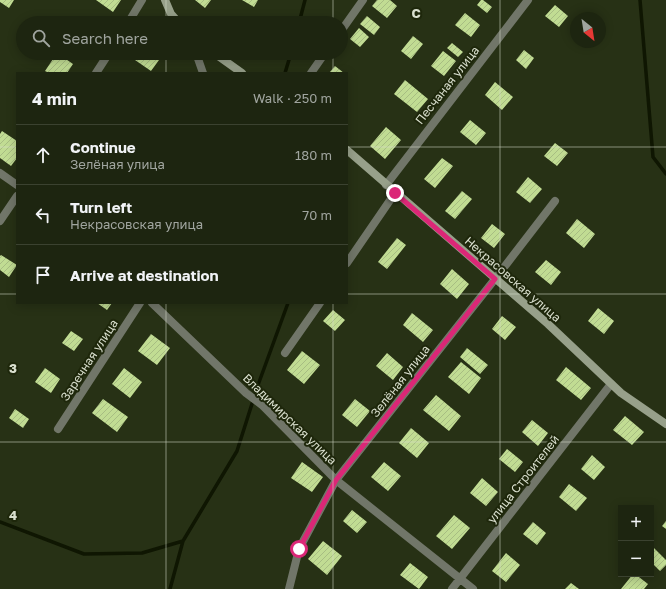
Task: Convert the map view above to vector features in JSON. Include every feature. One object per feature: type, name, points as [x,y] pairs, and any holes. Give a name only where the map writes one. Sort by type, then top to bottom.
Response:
[{"type":"street","points":[[132,16],[142,0]]},
{"type":"street","points":[[165,0],[173,16]]},
{"type":"street","points":[[348,21],[362,0]]},
{"type":"street","name":"Песчаная улица","points":[[386,185],[528,0]]},
{"type":"street","points":[[97,72],[104,60]]},
{"type":"street","points":[[198,60],[203,72]]},
{"type":"street","points":[[224,60],[241,72]]},
{"type":"street","points":[[312,72],[320,60]]},
{"type":"street","name":"Некрасовская улица","points":[[348,151],[548,324],[621,393],[666,424]]},
{"type":"street","points":[[0,172],[16,184]]},
{"type":"street","points":[[348,262],[395,193]]},
{"type":"street","points":[[0,221],[16,197]]},
{"type":"street","name":"Зелёная улица","points":[[289,589],[299,549],[336,480],[555,201]]},
{"type":"street","name":"Заречная улица","points":[[58,429],[139,304]]},
{"type":"street","name":"Владимирская улица","points":[[153,304],[246,393],[262,405],[336,480],[473,589]]},
{"type":"street","points":[[285,354],[319,304]]},
{"type":"street","name":"улица Строителей","points":[[452,589],[611,384]]},
{"type":"building","points":[[0,0],[14,0],[9,8],[0,2]]},
{"type":"building","points":[[96,0],[121,0],[113,12]]},
{"type":"building","points":[[195,0],[211,0],[205,8]]},
{"type":"building","points":[[242,0],[258,0],[254,7]]},
{"type":"building","points":[[377,0],[390,0],[397,6],[387,18],[372,6]]},
{"type":"building","points":[[481,0],[492,7],[487,13],[477,5]]},
{"type":"building","points":[[555,5],[568,16],[559,27],[545,16]]},
{"type":"building","points":[[465,13],[480,25],[471,37],[455,25]]},
{"type":"building","points":[[367,16],[380,27],[374,35],[360,24]]},
{"type":"building","points":[[359,28],[369,37],[360,47],[350,39]]},
{"type":"building","points":[[413,36],[423,44],[411,59],[401,51]]},
{"type":"building","points":[[452,43],[463,52],[458,57],[447,48]]},
{"type":"building","points":[[524,50],[534,58],[526,69],[516,60]]},
{"type":"building","points":[[443,51],[456,61],[444,76],[431,66]]},
{"type":"building","points":[[52,60],[67,60],[73,64],[68,72],[45,71]]},
{"type":"building","points":[[135,60],[159,60],[151,71]]},
{"type":"building","points":[[335,66],[343,72],[330,72]]},
{"type":"building","points":[[405,80],[428,99],[417,112],[394,94]]},
{"type":"building","points":[[495,82],[513,97],[502,110],[485,95]]},
{"type":"building","points":[[470,120],[486,133],[476,145],[460,132]]},
{"type":"building","points":[[386,127],[401,140],[385,159],[370,146]]},
{"type":"building","points":[[2,131],[16,140],[16,159],[11,166],[0,158],[0,134]]},
{"type":"building","points":[[555,143],[568,153],[557,166],[544,156]]},
{"type":"building","points":[[442,158],[453,166],[435,188],[424,179]]},
{"type":"building","points":[[528,177],[542,189],[530,203],[516,192]]},
{"type":"building","points":[[462,191],[472,199],[455,219],[445,211]]},
{"type":"building","points":[[577,219],[595,234],[584,248],[566,233]]},
{"type":"building","points":[[492,224],[505,234],[494,248],[481,238]]},
{"type":"building","points":[[397,238],[406,245],[387,269],[378,262]]},
{"type":"building","points":[[1,255],[16,264],[9,277],[0,270]]},
{"type":"building","points":[[546,260],[561,272],[551,285],[535,272]]},
{"type":"building","points":[[452,269],[469,284],[457,299],[440,284]]},
{"type":"building","points":[[98,304],[111,304],[107,310]]},
{"type":"building","points":[[598,308],[614,321],[604,334],[588,321]]},
{"type":"building","points":[[333,310],[345,320],[335,331],[323,321]]},
{"type":"building","points":[[412,313],[433,330],[423,342],[403,325]]},
{"type":"building","points":[[502,316],[516,327],[505,340],[492,329]]},
{"type":"building","points":[[71,331],[83,339],[74,351],[62,343]]},
{"type":"building","points":[[151,334],[170,348],[157,365],[138,351]]},
{"type":"building","points":[[467,348],[488,365],[480,374],[460,357]]},
{"type":"building","points":[[302,351],[320,365],[304,384],[287,370]]},
{"type":"building","points":[[387,353],[403,367],[393,380],[376,366]]},
{"type":"building","points":[[461,362],[481,378],[469,394],[448,377]]},
{"type":"building","points":[[566,367],[591,388],[581,400],[556,380]]},
{"type":"building","points":[[45,368],[60,379],[51,393],[35,382]]},
{"type":"building","points":[[124,368],[142,382],[130,398],[112,384]]},
{"type":"building","points":[[436,395],[461,416],[449,431],[423,410]]},
{"type":"building","points":[[103,399],[128,417],[117,432],[92,413]]},
{"type":"building","points":[[355,399],[370,411],[357,427],[342,415]]},
{"type":"building","points":[[15,409],[29,419],[23,428],[9,418]]},
{"type":"building","points":[[625,416],[644,432],[632,445],[613,430]]},
{"type":"building","points":[[532,420],[548,433],[538,446],[522,432]]},
{"type":"building","points":[[411,428],[429,443],[417,458],[399,443]]},
{"type":"building","points":[[507,449],[523,462],[515,472],[499,459]]},
{"type":"building","points":[[592,455],[605,467],[594,480],[581,469]]},
{"type":"building","points":[[302,462],[323,477],[312,492],[291,478]]},
{"type":"building","points":[[384,462],[401,476],[388,491],[371,477]]},
{"type":"building","points":[[482,478],[498,492],[486,506],[470,493]]},
{"type":"building","points":[[569,484],[587,498],[576,511],[559,497]]},
{"type":"building","points":[[352,510],[367,522],[357,533],[343,521]]},
{"type":"building","points":[[454,515],[470,528],[452,549],[436,536]]},
{"type":"building","points":[[666,521],[666,529],[662,526]]},
{"type":"building","points":[[533,522],[546,533],[537,545],[523,534]]},
{"type":"building","points":[[323,541],[342,556],[327,575],[308,559]]},
{"type":"building","points":[[654,548],[666,560],[666,565],[660,571],[654,565]]},
{"type":"building","points":[[506,553],[520,565],[506,582],[492,571]]},
{"type":"building","points":[[410,563],[428,577],[419,589],[400,575]]},
{"type":"building","points":[[631,577],[639,577],[648,584],[644,589],[621,589]]},
{"type":"building","points":[[571,583],[579,589],[565,589]]},
{"type":"waterway","points":[[301,16],[305,0]]},
{"type":"waterway","points":[[640,0],[653,157],[666,174]]},
{"type":"waterway","points":[[285,72],[289,60]]},
{"type":"waterway","points":[[170,589],[183,541],[237,451],[258,385],[288,304]]},
{"type":"waterway","points":[[0,522],[84,554],[142,553],[183,541]]},
{"type":"route","points":[[299,549],[336,480],[495,279],[395,193]]}]
